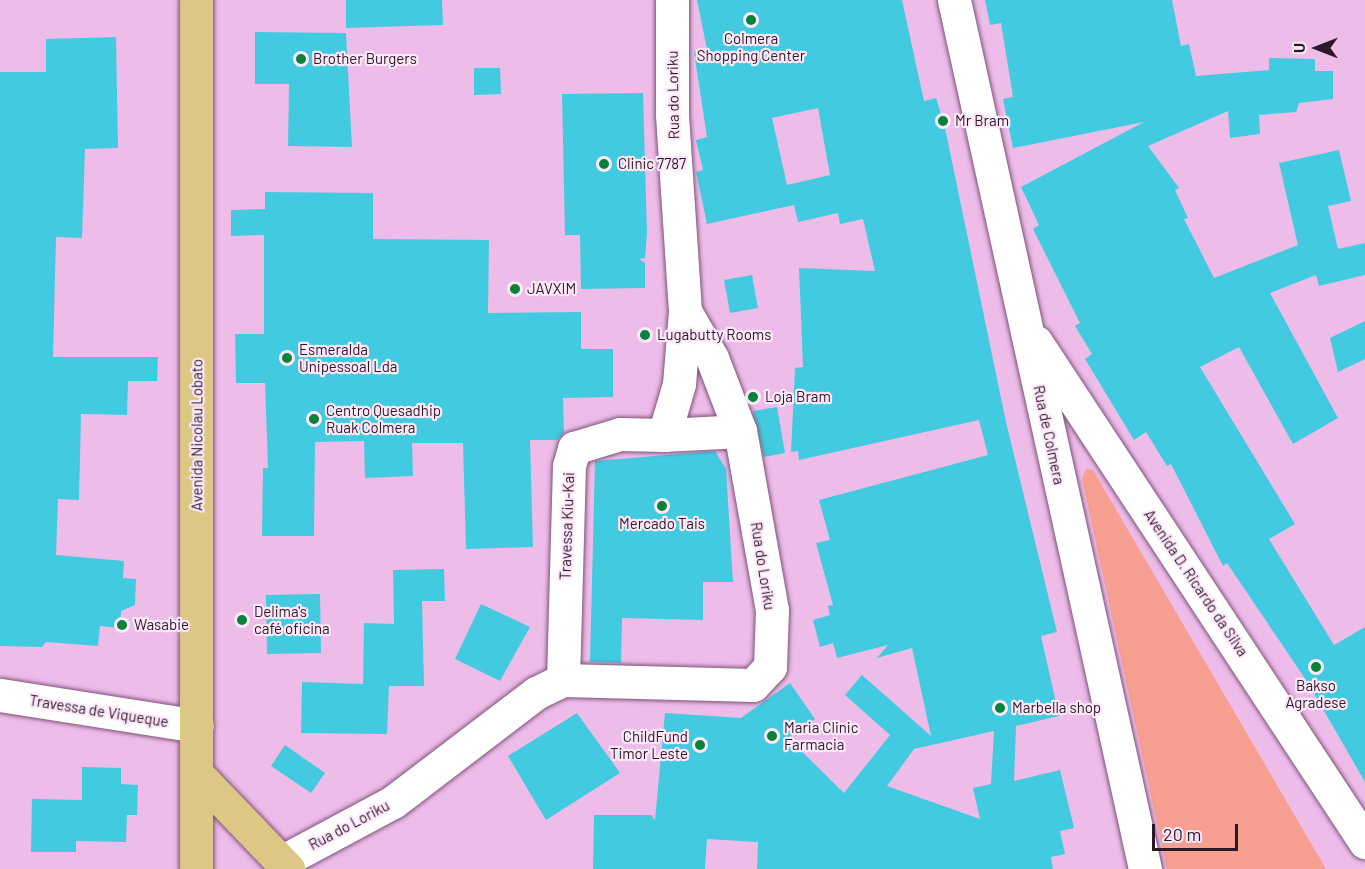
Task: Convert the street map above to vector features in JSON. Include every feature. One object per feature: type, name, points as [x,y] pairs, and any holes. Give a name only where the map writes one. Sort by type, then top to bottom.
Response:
[{"type":"main road","name":"Avenida Nicolau Lobato","points":[[196,0],[196,869]]},
{"type":"main road","points":[[197,774],[284,865]]},
{"type":"street","name":"Rua do Loriku","points":[[284,865],[393,802],[536,693],[562,680],[753,685],[770,668],[772,610],[740,431],[712,358],[685,311],[672,113],[672,0]]},
{"type":"street","name":"Rua de Colmera","points":[[954,0],[1145,869]]},
{"type":"street","points":[[685,311],[679,384],[664,435],[740,431]]},
{"type":"street","name":"Avenida D. Ricardo da Silva","points":[[1025,326],[1365,842]]},
{"type":"street","name":"Travessa Kiu-Kai","points":[[562,680],[569,466],[574,448],[620,434],[664,435]]},
{"type":"street","name":"Travessa de Viqueque","points":[[0,695],[197,726]]},
{"type":"shaded area","points":[[1086,469],[1093,470],[1326,869],[1167,869],[1082,479]]},
{"type":"building","points":[[346,0],[442,0],[443,25],[346,28]]},
{"type":"building","points":[[697,0],[902,0],[924,101],[936,98],[944,123],[1006,422],[1057,632],[1041,636],[1059,716],[1016,726],[1014,781],[1060,770],[1074,828],[1060,831],[1065,854],[1051,857],[1053,869],[757,869],[758,842],[707,839],[705,869],[593,869],[594,815],[651,815],[655,820],[665,713],[741,718],[790,683],[815,719],[788,738],[844,793],[890,735],[845,695],[862,675],[931,736],[912,648],[877,658],[888,645],[837,658],[833,643],[820,647],[813,620],[830,615],[828,606],[833,605],[816,543],[830,540],[819,500],[988,455],[979,420],[799,460],[798,451],[791,452],[795,368],[803,367],[799,268],[875,271],[863,219],[840,224],[838,213],[798,222],[794,205],[707,224],[696,172],[703,170],[696,140],[707,137],[694,52],[707,49]],"holes":[[[818,108],[830,175],[787,185],[772,118]],[[994,731],[991,784],[973,788],[980,819],[887,786],[914,749]]]},
{"type":"building","points":[[985,0],[1172,0],[1181,46],[1189,44],[1196,76],[1269,70],[1269,58],[1315,59],[1315,71],[1333,71],[1333,99],[1299,103],[1296,112],[1259,115],[1260,134],[1230,138],[1228,111],[1148,146],[1179,188],[1175,190],[1188,218],[1184,219],[1214,278],[1298,245],[1279,163],[1339,150],[1351,201],[1328,206],[1338,249],[1365,243],[1365,275],[1319,286],[1316,275],[1270,293],[1338,418],[1293,444],[1239,347],[1200,367],[1295,524],[1269,539],[1334,645],[1365,627],[1365,782],[1308,683],[1227,563],[1223,566],[1171,464],[1167,466],[1146,432],[1134,440],[1085,359],[1092,354],[1075,326],[1080,323],[1033,229],[1039,225],[1021,187],[1144,122],[1013,148],[1003,99],[1013,97],[1001,23],[990,25]]},
{"type":"building","points":[[255,32],[346,33],[352,147],[288,146],[289,84],[255,84]]},
{"type":"building","points":[[116,37],[118,148],[85,149],[82,238],[56,237],[53,357],[158,357],[157,381],[128,381],[127,415],[81,414],[79,500],[58,499],[56,555],[124,561],[123,578],[136,579],[135,605],[121,611],[120,628],[100,626],[98,646],[46,642],[42,647],[0,646],[0,72],[46,72],[46,39]]},
{"type":"building","points":[[474,68],[500,68],[501,94],[474,95]]},
{"type":"building","name":"Clinic 7787","points":[[643,93],[647,233],[645,258],[639,259],[645,263],[645,288],[581,289],[580,235],[565,235],[562,94]]},
{"type":"building","points":[[265,192],[373,193],[373,239],[489,240],[488,313],[581,312],[581,349],[613,349],[613,397],[563,398],[564,433],[557,440],[530,440],[533,547],[466,549],[463,443],[412,443],[413,476],[365,478],[364,441],[315,442],[314,536],[262,536],[263,468],[268,468],[265,383],[236,383],[235,334],[264,334],[264,235],[231,236],[231,210],[265,209]]},
{"type":"building","points":[[752,275],[758,308],[730,313],[724,280]]},
{"type":"building","points":[[1365,321],[1365,359],[1338,372],[1330,338]]},
{"type":"building","points":[[777,407],[785,453],[764,457],[753,411]]},
{"type":"building","points":[[715,451],[726,469],[733,582],[703,582],[703,620],[622,618],[621,663],[590,662],[595,461]]},
{"type":"building","points":[[444,569],[445,601],[422,601],[424,686],[389,686],[387,734],[301,733],[302,682],[363,684],[364,623],[394,624],[393,570]]},
{"type":"building","points":[[320,594],[321,653],[267,654],[266,595]]},
{"type":"building","points":[[481,604],[530,627],[500,681],[455,659]]},
{"type":"building","points":[[577,713],[620,773],[546,820],[508,756]]},
{"type":"building","points":[[285,745],[325,773],[311,793],[271,766]]},
{"type":"building","points":[[82,767],[121,768],[121,784],[138,785],[137,815],[127,815],[126,842],[76,841],[76,852],[31,852],[32,799],[82,800]]},
{"type":"place","name":"Colmera Shopping Center","points":[[751,20]]},
{"type":"place","name":"Brother Burgers","points":[[301,59]]},
{"type":"place","name":"Mr Bram","points":[[943,121]]},
{"type":"place","name":"Clinic 7787","points":[[604,164]]},
{"type":"place","name":"JAVXIM","points":[[515,289]]},
{"type":"place","name":"Lugabutty Rooms","points":[[645,335]]},
{"type":"place","name":"Esmeralda Unipessoal Lda","points":[[287,358]]},
{"type":"place","name":"Loja Bram","points":[[753,397]]},
{"type":"place","name":"Centro Quesadhip Ruak Colmera","points":[[314,419]]},
{"type":"place","name":"Mercado Tais","points":[[662,506]]},
{"type":"place","name":"Delima's café oficina","points":[[242,620]]},
{"type":"place","name":"Wasabie","points":[[122,625]]},
{"type":"place","name":"Bakso Agradese","points":[[1316,667]]},
{"type":"place","name":"Marbella shop","points":[[1000,708]]},
{"type":"place","name":"Maria Clinic Farmacia","points":[[772,736]]},
{"type":"place","name":"ChildFund Timor Leste","points":[[700,745]]}]
